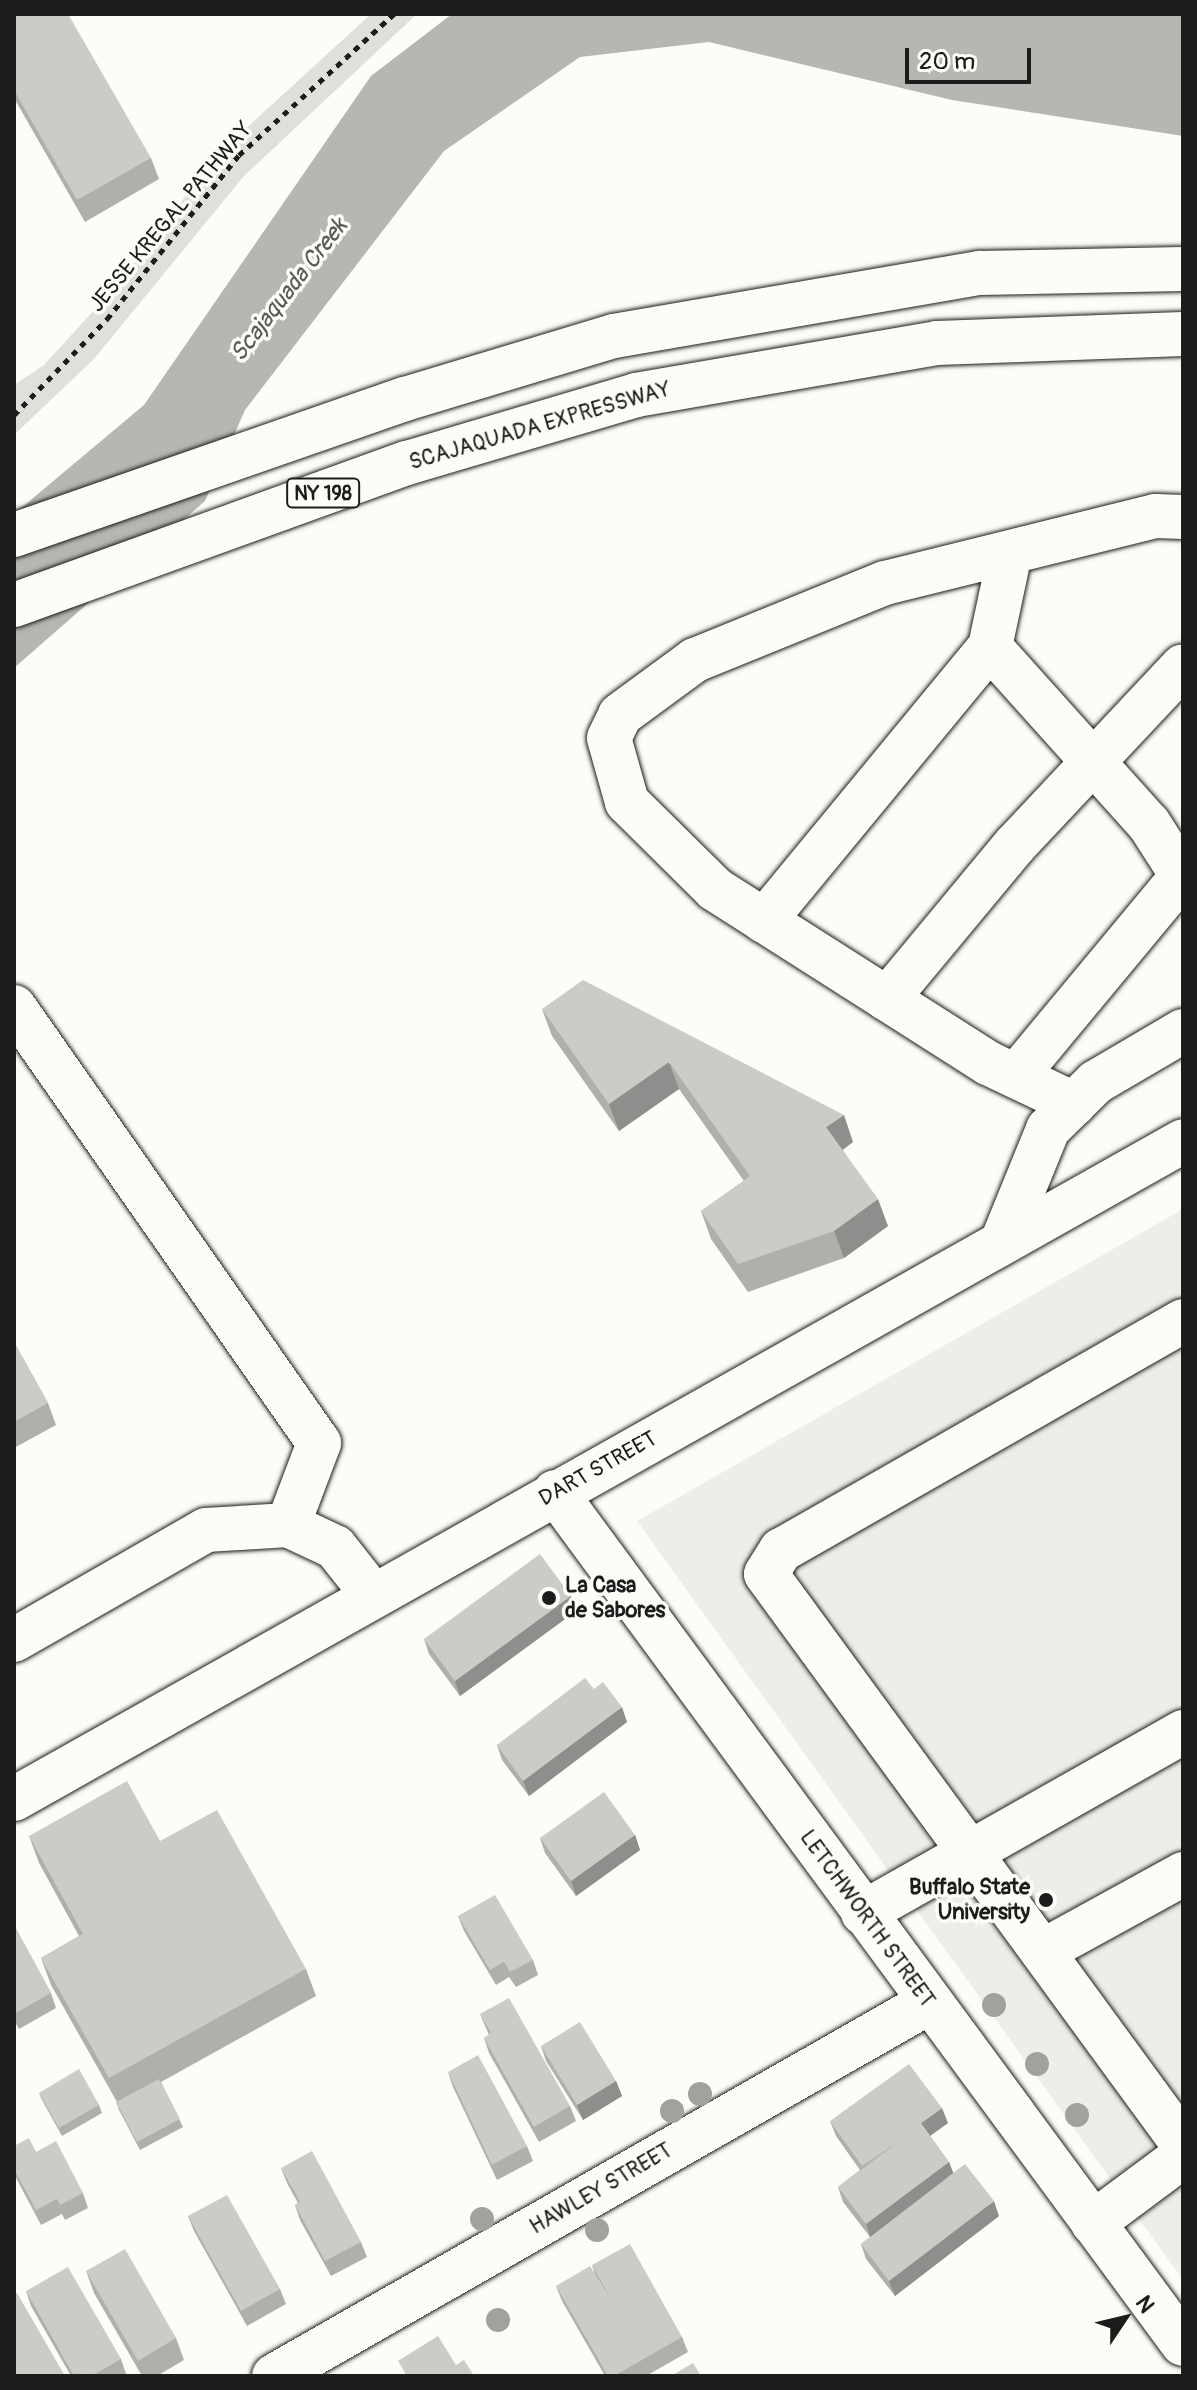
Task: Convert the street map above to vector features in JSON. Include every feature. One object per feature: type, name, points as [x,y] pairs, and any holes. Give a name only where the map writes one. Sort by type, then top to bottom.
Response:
[{"type":"main road","points":[[14,535],[405,399],[614,336],[980,273],[1183,269]]},
{"type":"main road","name":"SCAJAQUADA EXPRESSWAY","points":[[14,605],[407,463],[636,395],[937,343],[1183,334]]},
{"type":"main road","points":[[1074,1104],[1016,1076],[887,999],[715,889],[627,802],[609,738],[620,715],[695,660],[885,583],[1156,516],[1183,517]]},
{"type":"main road","points":[[764,921],[990,647],[1010,553]]},
{"type":"main road","points":[[990,647],[1149,824],[1183,876],[1016,1076]]},
{"type":"main road","points":[[887,999],[1015,845],[1183,666]]},
{"type":"main road","points":[[14,1007],[319,1443],[288,1525]]},
{"type":"main road","points":[[1002,1242],[1048,1129],[1096,1082],[1183,1031]]},
{"type":"main road","name":"DART STREET","points":[[14,1799],[1183,1141]]},
{"type":"main road","points":[[1183,1321],[781,1550],[766,1574],[1183,2144]]},
{"type":"main road","name":"LETCHWORTH STREET","points":[[555,1492],[928,2003],[1183,2344]]},
{"type":"main road","points":[[14,1640],[206,1530],[288,1525],[335,1547],[373,1595]]},
{"type":"main road","points":[[863,1913],[1183,1732]]},
{"type":"main road","points":[[1043,1951],[1183,1874]]},
{"type":"main road","name":"HAWLEY STREET","points":[[274,2376],[928,2003]]},
{"type":"main road","points":[[1093,2223],[1183,2156]]},
{"type":"path","name":"JESSE KREGAL PATHWAY","points":[[14,415],[107,319],[239,155],[394,14]]},
{"type":"shaded area","points":[[371,14],[417,14],[244,176],[94,359],[14,435],[14,385],[44,365],[116,286],[219,153]]},
{"type":"shaded area","name":"Buffalo State University","points":[[1183,1209],[1183,2280],[637,1521]]},
{"type":"water","name":"Scajaquada Creek","points":[[452,14],[1183,14],[1183,136],[952,100],[709,42],[580,57],[444,151],[245,410],[205,501],[14,668],[14,514],[144,405],[371,76]]},
{"type":"building","points":[[14,14],[68,14],[151,158],[77,200],[14,90]]},
{"type":"building","points":[[583,980],[844,1115],[826,1127],[878,1199],[834,1231],[738,1264],[701,1211],[750,1176],[669,1062],[609,1104],[542,1009]]},
{"type":"building","points":[[14,1342],[48,1403],[14,1422]]},
{"type":"building","points":[[540,1554],[571,1596],[455,1681],[424,1639]]},
{"type":"building","points":[[585,1678],[594,1689],[603,1682],[622,1707],[523,1781],[497,1745]]},
{"type":"building","points":[[127,1781],[160,1841],[217,1810],[306,1969],[109,2078],[41,1958],[83,1934],[29,1836]]},
{"type":"building","points":[[604,1792],[635,1835],[571,1881],[540,1838]]},
{"type":"building","points":[[495,1895],[533,1960],[510,1972],[504,1962],[490,1970],[458,1916]]},
{"type":"building","points":[[14,1925],[51,1993],[14,2014]]},
{"type":"building","points":[[509,1998],[570,2106],[534,2127],[484,2038],[491,2033],[480,2014]]},
{"type":"building","points":[[580,2022],[616,2081],[577,2105],[541,2046]]},
{"type":"building","points":[[478,2055],[527,2146],[492,2165],[448,2072]]},
{"type":"building","points":[[909,2064],[942,2108],[921,2123],[949,2162],[866,2224],[838,2187],[898,2142],[862,2166],[830,2121]]},
{"type":"building","points":[[79,2069],[99,2105],[59,2128],[39,2093]]},
{"type":"building","points":[[159,2079],[180,2119],[137,2142],[116,2102]]},
{"type":"building","points":[[29,2138],[36,2152],[56,2141],[83,2193],[60,2205],[57,2199],[36,2210],[14,2169],[14,2146]]},
{"type":"building","points":[[312,2151],[361,2242],[325,2261],[295,2205],[300,2202],[281,2168]]},
{"type":"building","points":[[965,2164],[994,2201],[889,2281],[861,2244]]},
{"type":"building","points":[[227,2195],[280,2289],[241,2311],[188,2216]]},
{"type":"building","points":[[630,2244],[682,2337],[614,2376],[608,2376],[556,2286],[590,2266],[611,2299],[592,2265]]},
{"type":"building","points":[[125,2249],[176,2338],[138,2361],[86,2271]]},
{"type":"building","points":[[68,2267],[121,2359],[92,2376],[74,2376],[26,2291]]},
{"type":"building","points":[[17,2293],[65,2376],[14,2376],[14,2295]]},
{"type":"building","points":[[438,2336],[456,2365],[464,2360],[474,2376],[407,2376],[398,2361]]},
{"type":"building","points":[[693,2363],[701,2376],[671,2376]]},
{"type":"place","name":"La Casa de Sabores","points":[[549,1598]]},
{"type":"place","name":"Buffalo State University","points":[[1046,1900]]}]
